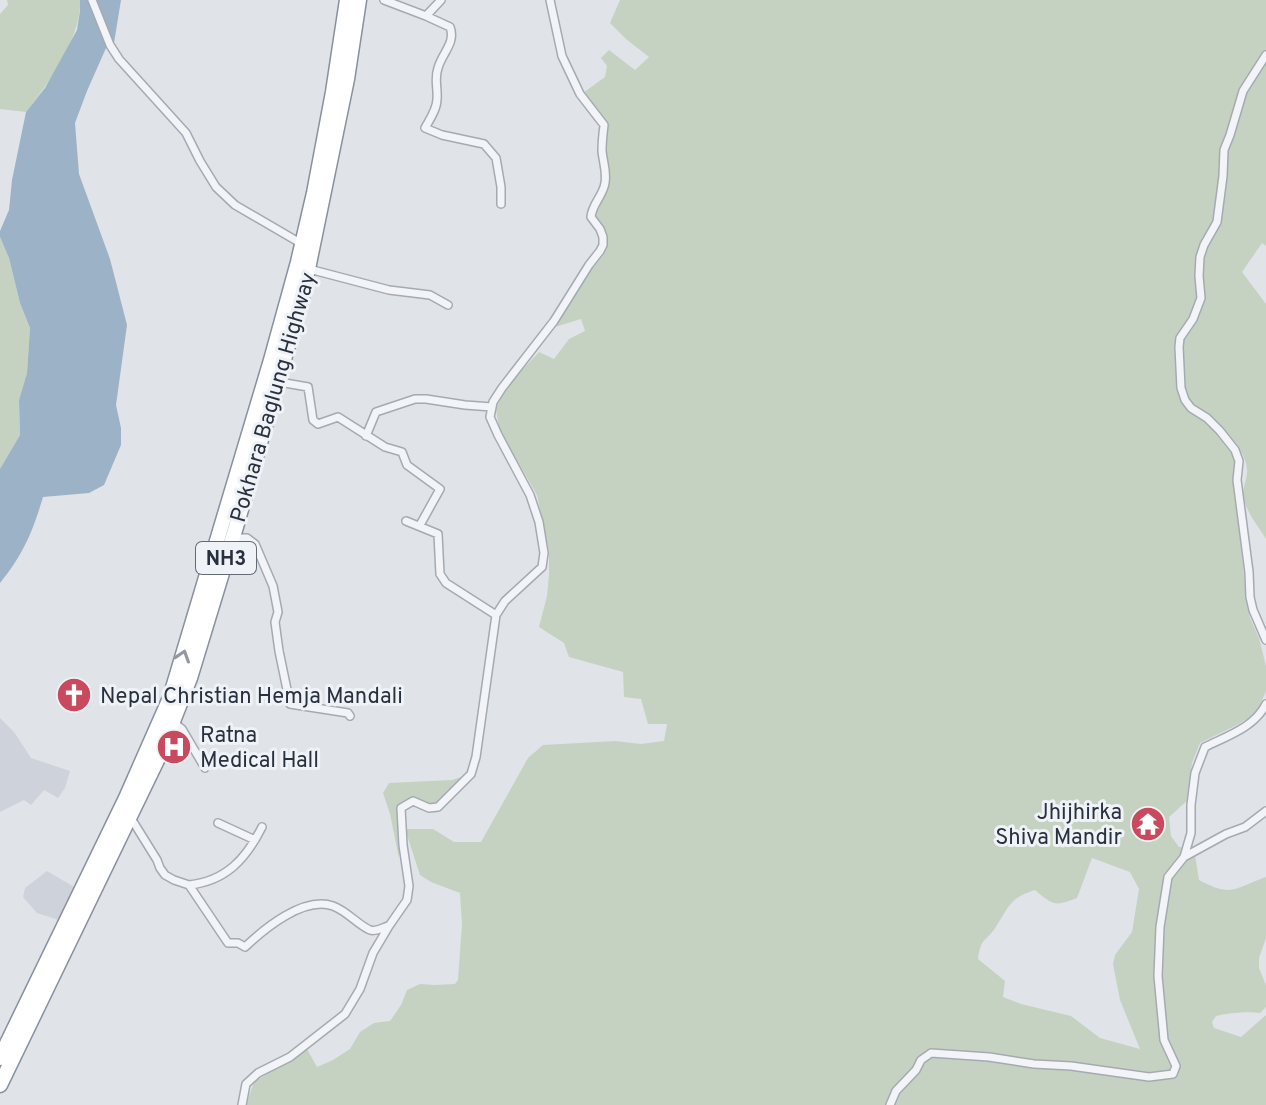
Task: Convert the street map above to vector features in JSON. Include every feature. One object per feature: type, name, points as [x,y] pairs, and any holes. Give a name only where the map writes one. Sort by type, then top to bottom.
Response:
[{"type":"highway","name":"Pokhara Baglung Highway","points":[[0,1058],[126,798],[170,698],[267,375],[302,244],[333,92],[347,0]]},
{"type":"highway","name":"Pokhara Baglung Highway","points":[[0,1085],[129,818],[190,678],[309,269],[345,91],[359,0]]},
{"type":"street","points":[[92,0],[119,59],[186,133],[216,187],[235,205],[302,244]]},
{"type":"street","points":[[384,0],[396,2],[450,27],[453,35],[438,65],[435,81],[438,98],[425,128],[484,144],[496,158],[501,204]]},
{"type":"street","points":[[426,16],[441,0]]},
{"type":"street","points":[[242,1105],[246,1084],[258,1073],[290,1057],[345,1014],[360,989],[373,953],[407,900],[409,886],[401,808],[413,801],[429,808],[438,807],[471,774],[496,615],[505,601],[542,567],[544,553],[539,522],[530,495],[490,417],[493,402],[502,388],[554,321],[603,245],[600,229],[591,217],[591,208],[601,196],[606,165],[602,151],[604,125],[580,94],[562,56],[550,0]]},
{"type":"street","points":[[1266,55],[1243,91],[1224,150],[1217,222],[1200,257],[1201,298],[1193,319],[1180,338],[1179,347],[1181,388],[1185,400],[1220,431],[1235,450],[1239,461],[1237,480],[1250,597],[1266,640]]},
{"type":"street","points":[[309,269],[389,290],[430,295],[448,305]]},
{"type":"street","points":[[278,381],[308,387],[313,420],[318,424],[338,417],[385,447],[402,452],[407,465],[440,489],[420,525]]},
{"type":"street","points":[[366,436],[376,412],[415,399],[492,407]]},
{"type":"street","points":[[406,521],[438,534],[440,574],[446,583],[496,615]]},
{"type":"street","points":[[233,538],[247,538],[255,544],[273,586],[278,612],[275,622],[279,651],[290,704],[348,713],[350,716]]},
{"type":"street","points":[[890,1105],[896,1091],[921,1060],[931,1053],[1149,1077],[1173,1074],[1176,1066],[1164,1040],[1158,976],[1160,927],[1168,877],[1184,857],[1191,833],[1195,773],[1205,747],[1252,722],[1266,704]]},
{"type":"street","points":[[173,722],[182,729],[205,768]]},
{"type":"street","points":[[1184,857],[1245,827],[1266,811]]},
{"type":"street","points":[[129,818],[165,875],[189,885],[206,883],[225,874],[248,850],[262,827]]},
{"type":"street","points":[[218,823],[255,840]]},
{"type":"street","points":[[189,885],[224,939],[245,947],[262,931],[293,911],[311,905],[333,906],[370,930],[389,926]]},
{"type":"shaded area","points":[[0,718],[14,732],[31,758],[70,771],[58,798],[44,790],[31,805],[24,800],[0,812]]},
{"type":"shaded area","points":[[47,871],[76,888],[59,920],[37,913],[23,897],[25,888]]},
{"type":"green space","points":[[7,0],[80,0],[76,29],[70,44],[26,112],[0,109],[0,14],[8,5]]},
{"type":"green space","points":[[620,0],[1266,0],[1266,246],[1262,243],[1242,272],[1266,304],[1266,539],[1244,500],[1247,472],[1242,454],[1222,428],[1211,418],[1204,418],[1232,454],[1237,467],[1234,486],[1247,601],[1266,666],[1266,691],[1257,712],[1200,743],[1192,763],[1188,800],[1169,817],[1171,836],[1179,847],[1194,848],[1199,880],[1227,890],[1266,877],[1266,938],[1259,968],[1266,985],[1266,1007],[1260,1013],[1216,1016],[1212,1022],[1214,1028],[1241,1037],[1266,1015],[1266,1105],[246,1105],[254,1082],[307,1049],[317,1067],[350,1049],[360,1032],[374,1023],[390,1021],[407,990],[420,984],[455,984],[458,980],[462,924],[460,893],[420,875],[405,829],[433,829],[454,842],[481,842],[528,758],[543,745],[664,741],[667,724],[648,724],[641,699],[624,697],[623,672],[569,657],[564,643],[539,627],[547,596],[549,551],[537,495],[499,429],[496,409],[502,395],[539,352],[554,359],[569,339],[585,331],[581,319],[555,327],[580,283],[607,247],[607,238],[595,211],[607,192],[606,121],[583,93],[605,77],[607,66],[601,58],[609,50],[635,70],[649,57],[610,23]],"holes":[[[1092,858],[1130,872],[1139,889],[1132,932],[1115,955],[1113,964],[1120,1000],[1140,1049],[1100,1038],[1071,1016],[1003,997],[1005,981],[978,959],[983,943],[1012,903],[1035,890],[1054,903],[1077,898]]]},
{"type":"green space","points":[[0,237],[30,328],[27,373],[19,400],[20,435],[0,469]]},
{"type":"green space","points":[[464,776],[436,803],[401,806],[399,858],[383,793],[389,783],[452,780]]},
{"type":"water","points":[[80,0],[121,0],[114,43],[106,48],[75,123],[79,174],[110,259],[127,325],[116,405],[121,445],[104,485],[89,493],[43,497],[26,542],[0,583],[0,469],[20,435],[19,400],[27,373],[30,328],[0,231],[9,210],[26,112],[45,88],[77,30]]},
{"type":"place","name":"Nepal Christian Hemja Mandali","points":[[74,695]]},
{"type":"place","name":"Ratna Medical Hall","points":[[174,747]]},
{"type":"place","name":"Jhijhirka Shiva Mandir","points":[[1148,824]]}]
